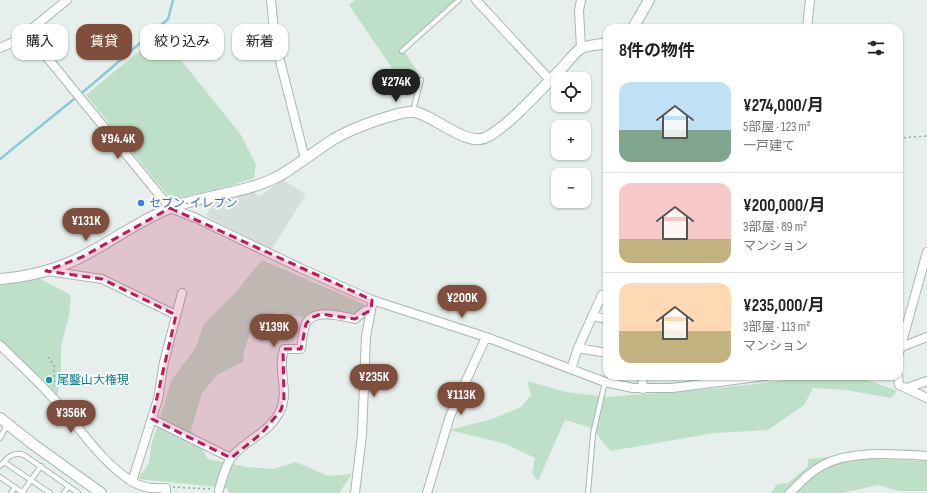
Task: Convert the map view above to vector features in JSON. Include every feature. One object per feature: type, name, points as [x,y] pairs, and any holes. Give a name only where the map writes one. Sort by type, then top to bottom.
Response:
[{"type":"street","points":[[39,24],[67,0]]},
{"type":"street","points":[[271,0],[275,41],[305,159]]},
{"type":"street","points":[[476,0],[550,80]]},
{"type":"street","points":[[581,0],[579,11],[581,48]]},
{"type":"street","points":[[635,24],[650,0]]},
{"type":"street","points":[[807,24],[810,0]]},
{"type":"street","points":[[0,48],[12,43]]},
{"type":"street","points":[[0,279],[46,271],[82,257],[146,219],[170,208],[193,200],[227,194],[265,182],[278,176],[348,132],[398,114],[413,111],[429,117],[460,134],[474,139],[486,138],[517,112],[581,48],[603,44]]},
{"type":"street","points":[[49,60],[170,208],[196,218],[300,268],[372,300],[486,337],[605,382],[643,389],[672,388],[731,380]]},
{"type":"street","points":[[903,340],[927,252]]},
{"type":"street","points":[[46,271],[102,279],[176,315]]},
{"type":"street","points":[[132,482],[152,419],[182,293]]},
{"type":"street","points":[[571,369],[578,348],[603,295]]},
{"type":"street","points":[[355,493],[362,435],[366,336],[372,300]]},
{"type":"street","points":[[219,490],[231,458],[262,433],[281,410],[284,400],[281,368],[284,349],[301,349],[306,324],[309,320],[321,314],[355,319],[365,311],[371,310]]},
{"type":"street","points":[[592,316],[603,318]]},
{"type":"street","points":[[903,323],[909,322]]},
{"type":"street","points":[[427,493],[450,416],[486,337]]},
{"type":"street","points":[[903,348],[927,337]]},
{"type":"street","points":[[0,345],[54,398],[98,450],[132,482],[147,488],[166,491]]},
{"type":"street","points":[[578,348],[603,352]]},
{"type":"street","points":[[642,380],[643,389]]},
{"type":"street","points":[[898,380],[899,385],[927,398]]},
{"type":"street","points":[[907,388],[927,381]]},
{"type":"street","points":[[152,419],[231,458]]},
{"type":"street","points":[[4,421],[101,493]]},
{"type":"street","points":[[790,493],[812,472],[832,462],[878,454],[927,456]]},
{"type":"lane","points":[[402,52],[459,0]]},
{"type":"lane","points":[[413,111],[421,80]]},
{"type":"lane","points":[[588,493],[593,434],[605,382]]},
{"type":"lane","points":[[0,438],[4,421]]},
{"type":"lane","points":[[0,466],[12,454],[18,453],[41,466],[78,493]]},
{"type":"lane","points":[[4,462],[50,493]]},
{"type":"lane","points":[[0,477],[22,493],[41,466]]},
{"type":"lane","points":[[64,493],[68,486]]},
{"type":"lane","points":[[11,493],[15,488]]},
{"type":"path","points":[[903,138],[927,136]]},
{"type":"path","points":[[48,357],[54,365],[54,398]]},
{"type":"path","points":[[166,491],[186,486],[219,490]]},
{"type":"highlighted area","points":[[170,208],[372,300],[371,310],[355,319],[321,314],[311,318],[306,324],[301,349],[283,349],[284,400],[281,410],[262,433],[231,458],[152,419],[176,315],[102,279],[46,271],[82,257]]},
{"type":"shaded area","points":[[283,180],[306,194],[272,249],[206,216],[215,200],[251,191],[260,196]]},
{"type":"green space","points":[[355,0],[462,0],[404,51],[423,80],[407,90],[349,5]]},
{"type":"green space","points":[[140,50],[140,60],[181,60],[241,135],[256,165],[254,178],[224,188],[171,200],[86,95],[128,60],[132,60],[132,57]]},
{"type":"green space","points":[[262,260],[366,305],[350,320],[308,319],[280,312],[255,317],[244,352],[243,362],[217,375],[202,393],[191,430],[208,459],[247,467],[274,469],[296,462],[328,476],[352,474],[339,493],[229,493],[227,488],[138,479],[149,463],[151,446],[172,379],[195,349],[204,324],[234,294]]},
{"type":"green space","points":[[38,278],[71,295],[69,316],[61,346],[61,375],[57,398],[0,341],[0,285]]},
{"type":"green space","points":[[784,380],[868,380],[897,391],[891,398],[846,390],[813,388],[804,405],[768,430],[715,433],[610,451],[592,428],[565,420],[538,481],[532,473],[535,458],[506,444],[449,430],[492,419],[521,407],[531,395],[527,381],[566,392],[607,397],[756,384]]},
{"type":"green space","points":[[827,457],[927,461],[927,491],[899,491],[878,485],[842,493],[771,493],[777,484],[788,483],[808,466],[808,459]]},
{"type":"waterway","points":[[0,159],[95,82],[168,19],[173,0]]},
{"type":"place","name":"セブン-イレブン","points":[[141,203]]},
{"type":"place","name":"尾鑿山大権現","points":[[49,380]]}]
